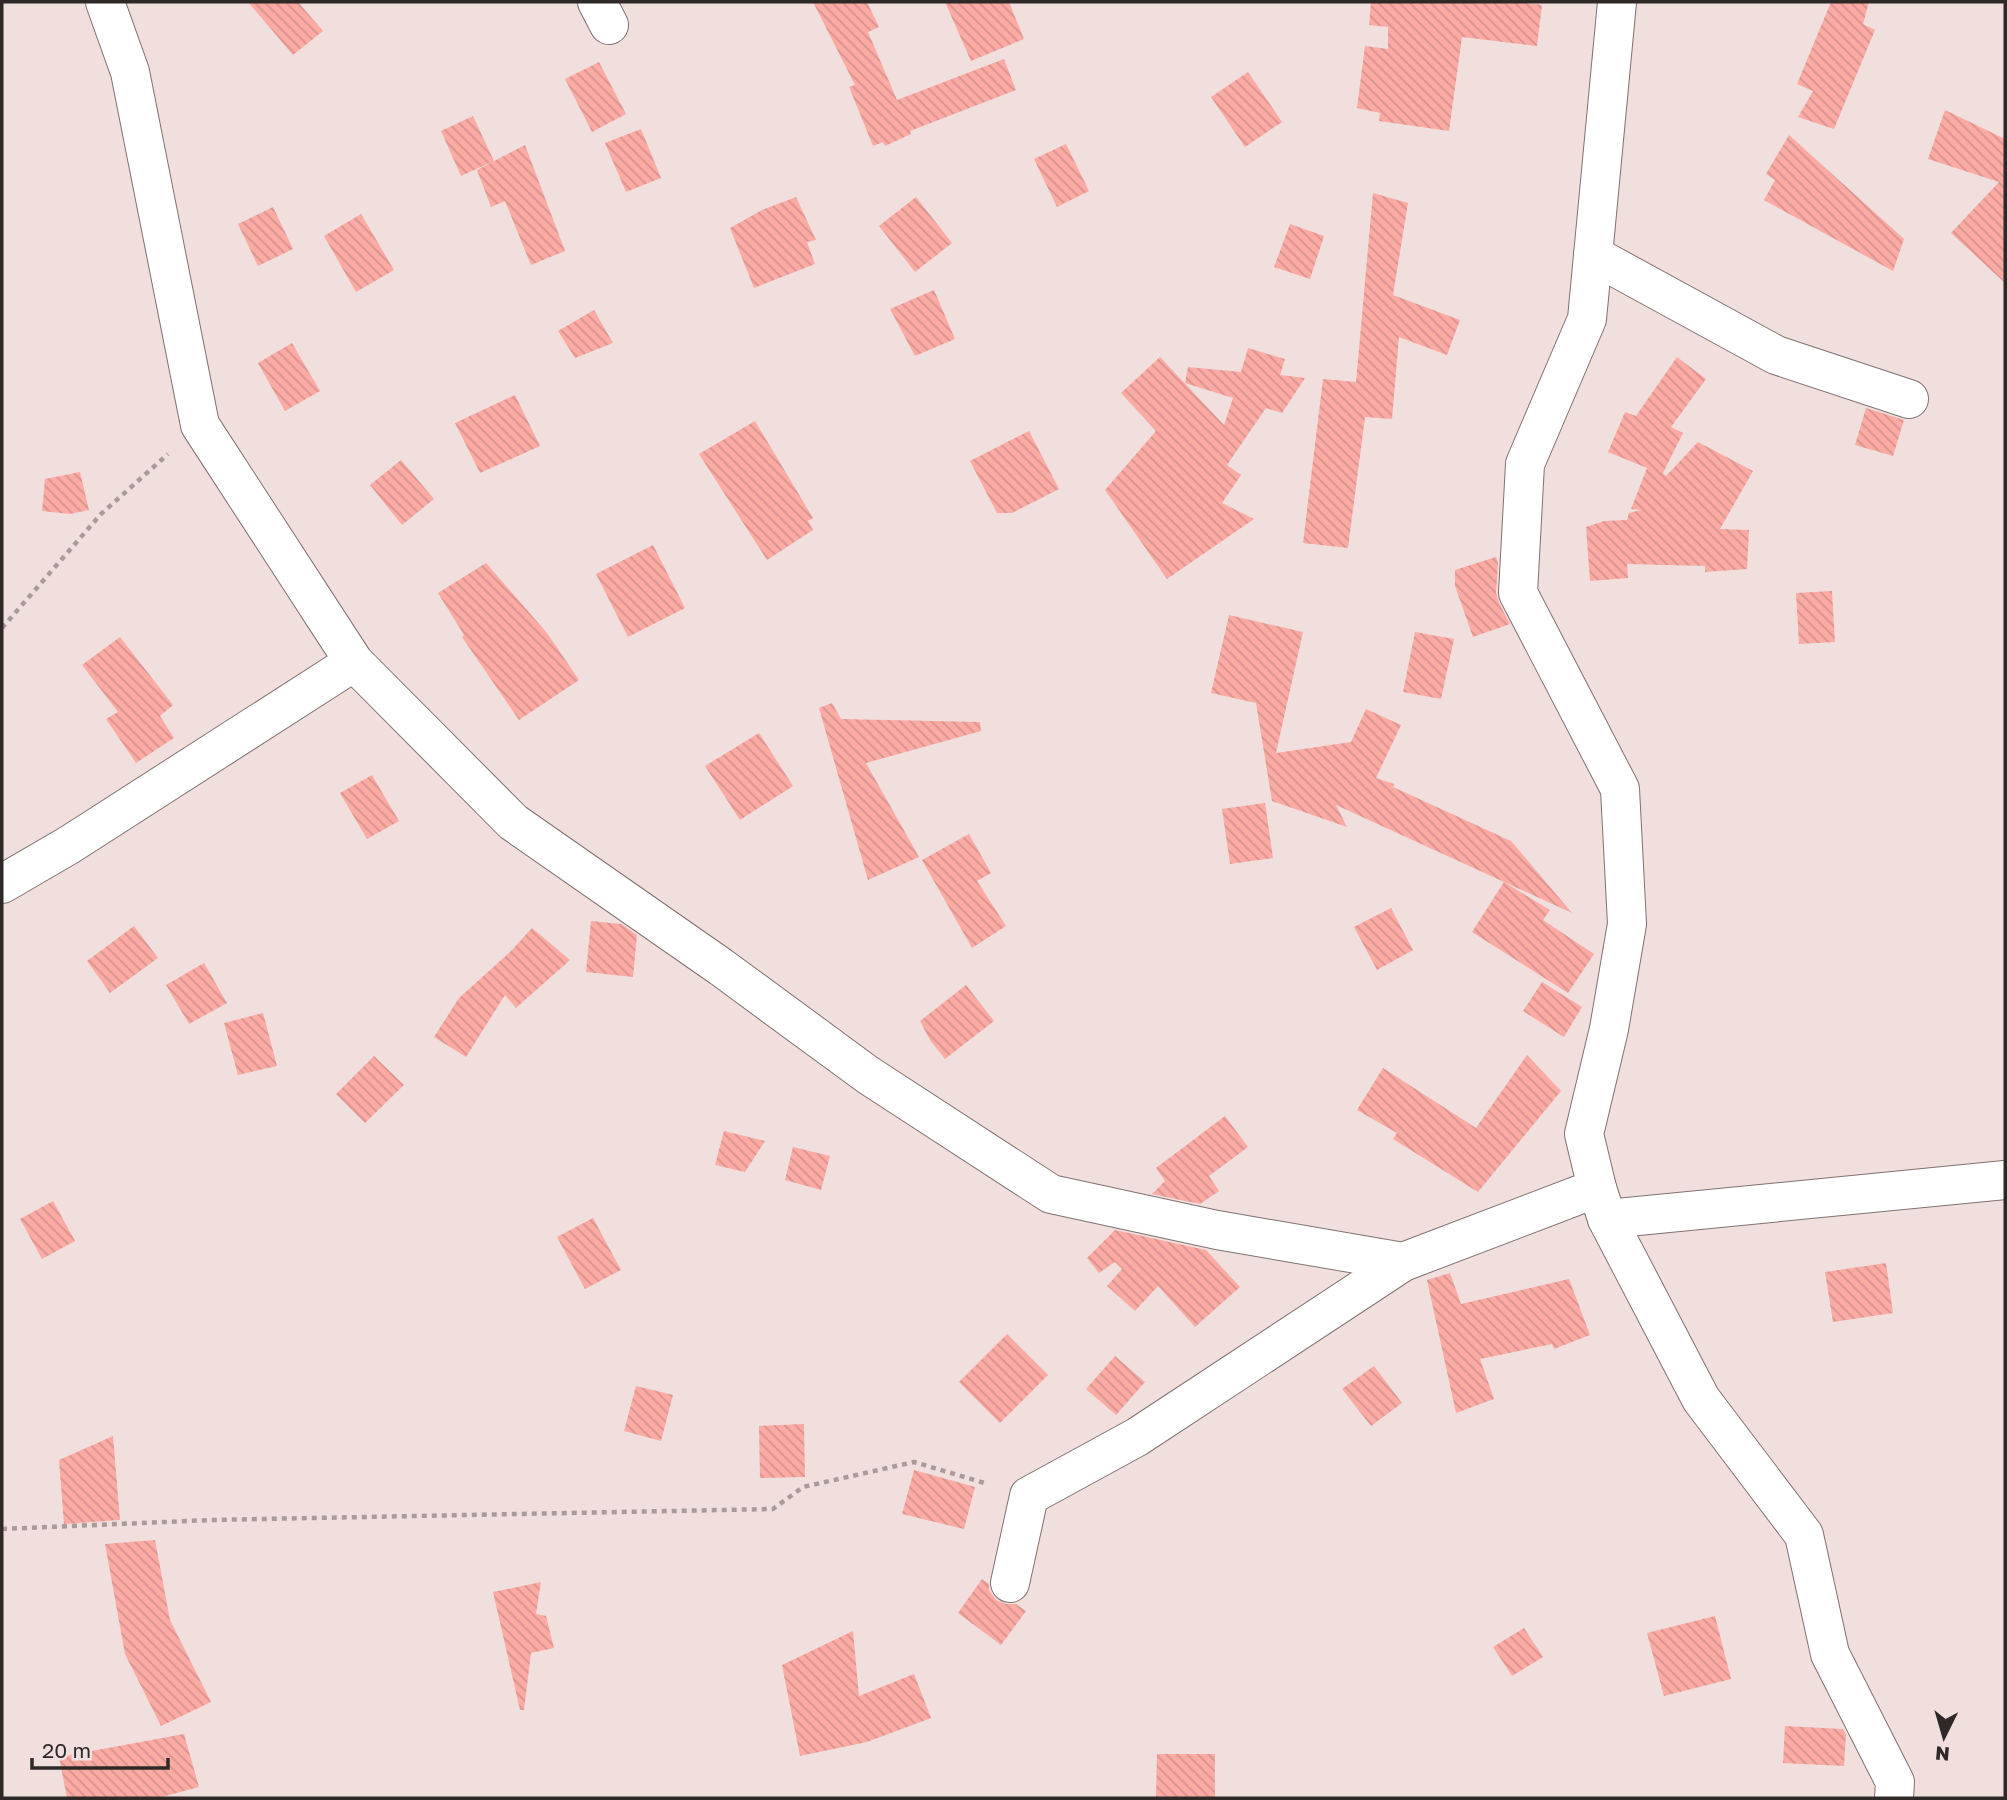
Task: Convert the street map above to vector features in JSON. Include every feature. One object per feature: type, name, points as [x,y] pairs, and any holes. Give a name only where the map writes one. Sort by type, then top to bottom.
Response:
[{"type":"street","points":[[105,2],[130,72],[200,425],[354,662],[513,822],[721,967],[868,1075],[1051,1194],[1217,1230],[1403,1262]]},
{"type":"street","points":[[1617,2],[1587,318],[1525,464],[1518,593],[1620,789],[1628,924],[1609,1029],[1584,1134],[1602,1203],[1701,1399],[1804,1535],[1830,1654],[1895,1782],[1895,1798]]},
{"type":"street","points":[[1593,255],[1776,355],[1909,399]]},
{"type":"street","points":[[2,884],[69,845],[354,662]]},
{"type":"street","points":[[1010,1583],[1030,1496],[1137,1437],[1403,1262],[1602,1203],[2005,1180]]},
{"type":"path","points":[[2,628],[102,514],[200,425]]},
{"type":"path","points":[[2,1529],[212,1520],[773,1509],[803,1488],[914,1462],[1030,1496]]},
{"type":"building","points":[[248,2],[298,2],[323,31],[293,55]]},
{"type":"building","points":[[813,2],[867,2],[879,27],[868,32],[897,100],[1004,59],[1016,90],[910,131],[911,134],[885,146],[883,142],[873,146],[849,87],[855,85]]},
{"type":"building","points":[[945,2],[1009,2],[1024,39],[971,61]]},
{"type":"building","points":[[1371,2],[1514,2],[1542,5],[1537,46],[1462,37],[1449,131],[1379,121],[1380,113],[1357,108],[1365,46],[1388,49],[1388,27],[1369,25]]},
{"type":"building","points":[[1831,2],[1869,2],[1863,24],[1875,30],[1834,129],[1798,117],[1813,91],[1797,84]]},
{"type":"building","points":[[599,62],[626,114],[592,132],[565,79]]},
{"type":"building","points":[[1248,72],[1282,122],[1245,147],[1211,97]]},
{"type":"building","points":[[1945,110],[2005,139],[2005,283],[1951,233],[1999,182],[1928,159]]},
{"type":"building","points":[[473,116],[494,161],[461,176],[441,131]]},
{"type":"building","points":[[641,129],[661,178],[626,192],[605,143]]},
{"type":"building","points":[[1789,135],[1904,239],[1893,271],[1764,200],[1775,180],[1766,174]]},
{"type":"building","points":[[1066,144],[1089,191],[1057,207],[1034,159]]},
{"type":"building","points":[[525,145],[565,251],[531,265],[505,201],[491,207],[477,170]]},
{"type":"building","points":[[1373,193],[1408,203],[1393,295],[1460,320],[1447,355],[1399,337],[1392,419],[1365,417],[1348,548],[1303,543],[1323,379],[1356,382]]},
{"type":"building","points":[[796,197],[816,240],[807,242],[815,264],[754,288],[730,228],[762,210]]},
{"type":"building","points":[[916,197],[952,243],[915,272],[879,226]]},
{"type":"building","points":[[273,207],[293,249],[258,266],[238,224]]},
{"type":"building","points":[[361,214],[394,270],[356,292],[324,236]]},
{"type":"building","points":[[1290,224],[1324,236],[1310,279],[1274,267]]},
{"type":"building","points":[[934,290],[955,339],[915,356],[890,309]]},
{"type":"building","points":[[594,310],[613,343],[575,358],[558,331]]},
{"type":"building","points":[[292,343],[320,391],[285,411],[258,363]]},
{"type":"building","points":[[1248,348],[1285,359],[1280,375],[1305,378],[1282,413],[1266,408],[1227,465],[1241,475],[1222,503],[1254,519],[1167,579],[1105,490],[1156,431],[1121,393],[1160,357],[1224,425],[1233,398],[1185,383],[1188,367],[1241,372]]},
{"type":"building","points":[[1677,357],[1706,379],[1671,427],[1683,433],[1663,473],[1666,476],[1698,442],[1753,471],[1720,529],[1749,530],[1747,569],[1705,572],[1705,566],[1627,564],[1628,578],[1590,581],[1586,527],[1604,521],[1627,520],[1629,513],[1641,510],[1631,509],[1647,468],[1608,452],[1625,412],[1636,416]]},
{"type":"building","points":[[515,395],[540,446],[480,473],[455,423]]},
{"type":"building","points":[[1866,408],[1904,420],[1893,456],[1855,445]]},
{"type":"building","points":[[755,421],[813,518],[808,521],[813,530],[767,560],[699,454]]},
{"type":"building","points":[[1029,431],[1059,489],[1012,513],[997,513],[970,461]]},
{"type":"building","points":[[401,460],[434,499],[402,525],[370,485]]},
{"type":"building","points":[[80,472],[89,510],[70,514],[42,511],[45,479]]},
{"type":"building","points":[[653,545],[685,608],[628,637],[596,574]]},
{"type":"building","points":[[1496,557],[1496,593],[1510,624],[1473,637],[1455,586],[1455,570]]},
{"type":"building","points":[[486,563],[547,633],[579,680],[519,720],[462,637],[464,635],[438,593]]},
{"type":"building","points":[[1832,591],[1835,642],[1799,644],[1796,593]]},
{"type":"building","points":[[1229,615],[1303,632],[1276,753],[1351,742],[1366,709],[1401,725],[1376,778],[1394,784],[1393,787],[1511,841],[1572,913],[1336,805],[1347,827],[1272,801],[1256,703],[1211,693]]},
{"type":"building","points":[[1415,632],[1454,639],[1441,699],[1403,692]]},
{"type":"building","points":[[120,637],[173,705],[160,716],[174,738],[136,763],[106,719],[118,712],[82,665]]},
{"type":"building","points":[[832,703],[841,719],[980,722],[981,731],[866,763],[919,857],[868,880],[819,708]]},
{"type":"building","points":[[759,733],[793,786],[740,820],[705,766]]},
{"type":"building","points":[[372,775],[399,821],[367,839],[340,793]]},
{"type":"building","points":[[1265,803],[1273,858],[1230,864],[1222,809]]},
{"type":"building","points":[[969,834],[991,873],[977,881],[1006,926],[972,948],[922,860]]},
{"type":"building","points":[[1504,882],[1550,910],[1543,920],[1594,954],[1568,993],[1472,932]]},
{"type":"building","points":[[1391,908],[1413,950],[1377,970],[1354,927]]},
{"type":"building","points":[[591,921],[621,924],[637,935],[633,977],[586,972]]},
{"type":"building","points":[[134,926],[158,958],[110,993],[87,961]]},
{"type":"building","points":[[532,928],[570,960],[516,1008],[505,995],[466,1057],[434,1037],[459,998]]},
{"type":"building","points":[[204,963],[227,1003],[189,1024],[166,985]]},
{"type":"building","points":[[1542,982],[1582,1007],[1564,1037],[1523,1011]]},
{"type":"building","points":[[966,985],[994,1021],[945,1059],[920,1021]]},
{"type":"building","points":[[263,1013],[277,1066],[238,1075],[224,1023]]},
{"type":"building","points":[[1527,1055],[1561,1091],[1478,1192],[1393,1139],[1397,1133],[1357,1110],[1383,1068],[1476,1128]]},
{"type":"building","points":[[374,1056],[404,1085],[365,1123],[336,1094]]},
{"type":"building","points":[[1225,1116],[1248,1147],[1209,1176],[1219,1191],[1200,1204],[1152,1194],[1165,1181],[1156,1168]]},
{"type":"building","points":[[724,1131],[765,1141],[745,1172],[715,1165]]},
{"type":"building","points":[[793,1147],[830,1156],[821,1190],[785,1180]]},
{"type":"building","points":[[53,1201],[75,1241],[42,1259],[20,1219]]},
{"type":"building","points":[[593,1218],[621,1270],[585,1289],[557,1237]]},
{"type":"building","points":[[1115,1230],[1206,1250],[1240,1287],[1195,1327],[1158,1286],[1135,1311],[1107,1286],[1122,1269],[1115,1262],[1099,1273],[1087,1258]]},
{"type":"building","points":[[1886,1263],[1893,1313],[1833,1322],[1825,1272]]},
{"type":"building","points":[[1450,1273],[1461,1304],[1569,1279],[1590,1335],[1554,1349],[1552,1344],[1480,1359],[1494,1399],[1456,1413],[1427,1280]]},
{"type":"building","points":[[1007,1334],[1048,1375],[1000,1423],[959,1382]]},
{"type":"building","points":[[1115,1356],[1145,1382],[1116,1415],[1086,1389]]},
{"type":"building","points":[[1374,1366],[1402,1403],[1371,1426],[1342,1389]]},
{"type":"building","points":[[636,1386],[673,1395],[661,1441],[624,1431]]},
{"type":"building","points":[[804,1424],[805,1477],[760,1478],[759,1426]]},
{"type":"building","points":[[113,1436],[120,1520],[64,1524],[59,1460]]},
{"type":"building","points":[[914,1470],[975,1487],[964,1529],[902,1514]]},
{"type":"building","points":[[155,1540],[170,1620],[211,1702],[161,1726],[125,1654],[105,1544]]},
{"type":"building","points":[[982,1579],[989,1584],[989,1590],[996,1600],[1016,1604],[1026,1611],[1001,1645],[958,1613]]},
{"type":"building","points":[[541,1582],[536,1614],[546,1616],[554,1648],[531,1653],[524,1710],[520,1710],[493,1592]]},
{"type":"building","points":[[1715,1616],[1731,1679],[1664,1696],[1647,1633]]},
{"type":"building","points":[[1524,1628],[1543,1657],[1512,1676],[1493,1647]]},
{"type":"building","points":[[853,1631],[859,1696],[914,1674],[931,1718],[867,1742],[800,1756],[782,1665]]},
{"type":"building","points":[[1785,1726],[1843,1729],[1846,1734],[1844,1766],[1783,1763]]},
{"type":"building","points":[[184,1734],[199,1787],[158,1798],[67,1798],[59,1757]]},
{"type":"building","points":[[1157,1754],[1215,1754],[1215,1797],[1156,1797]]}]
